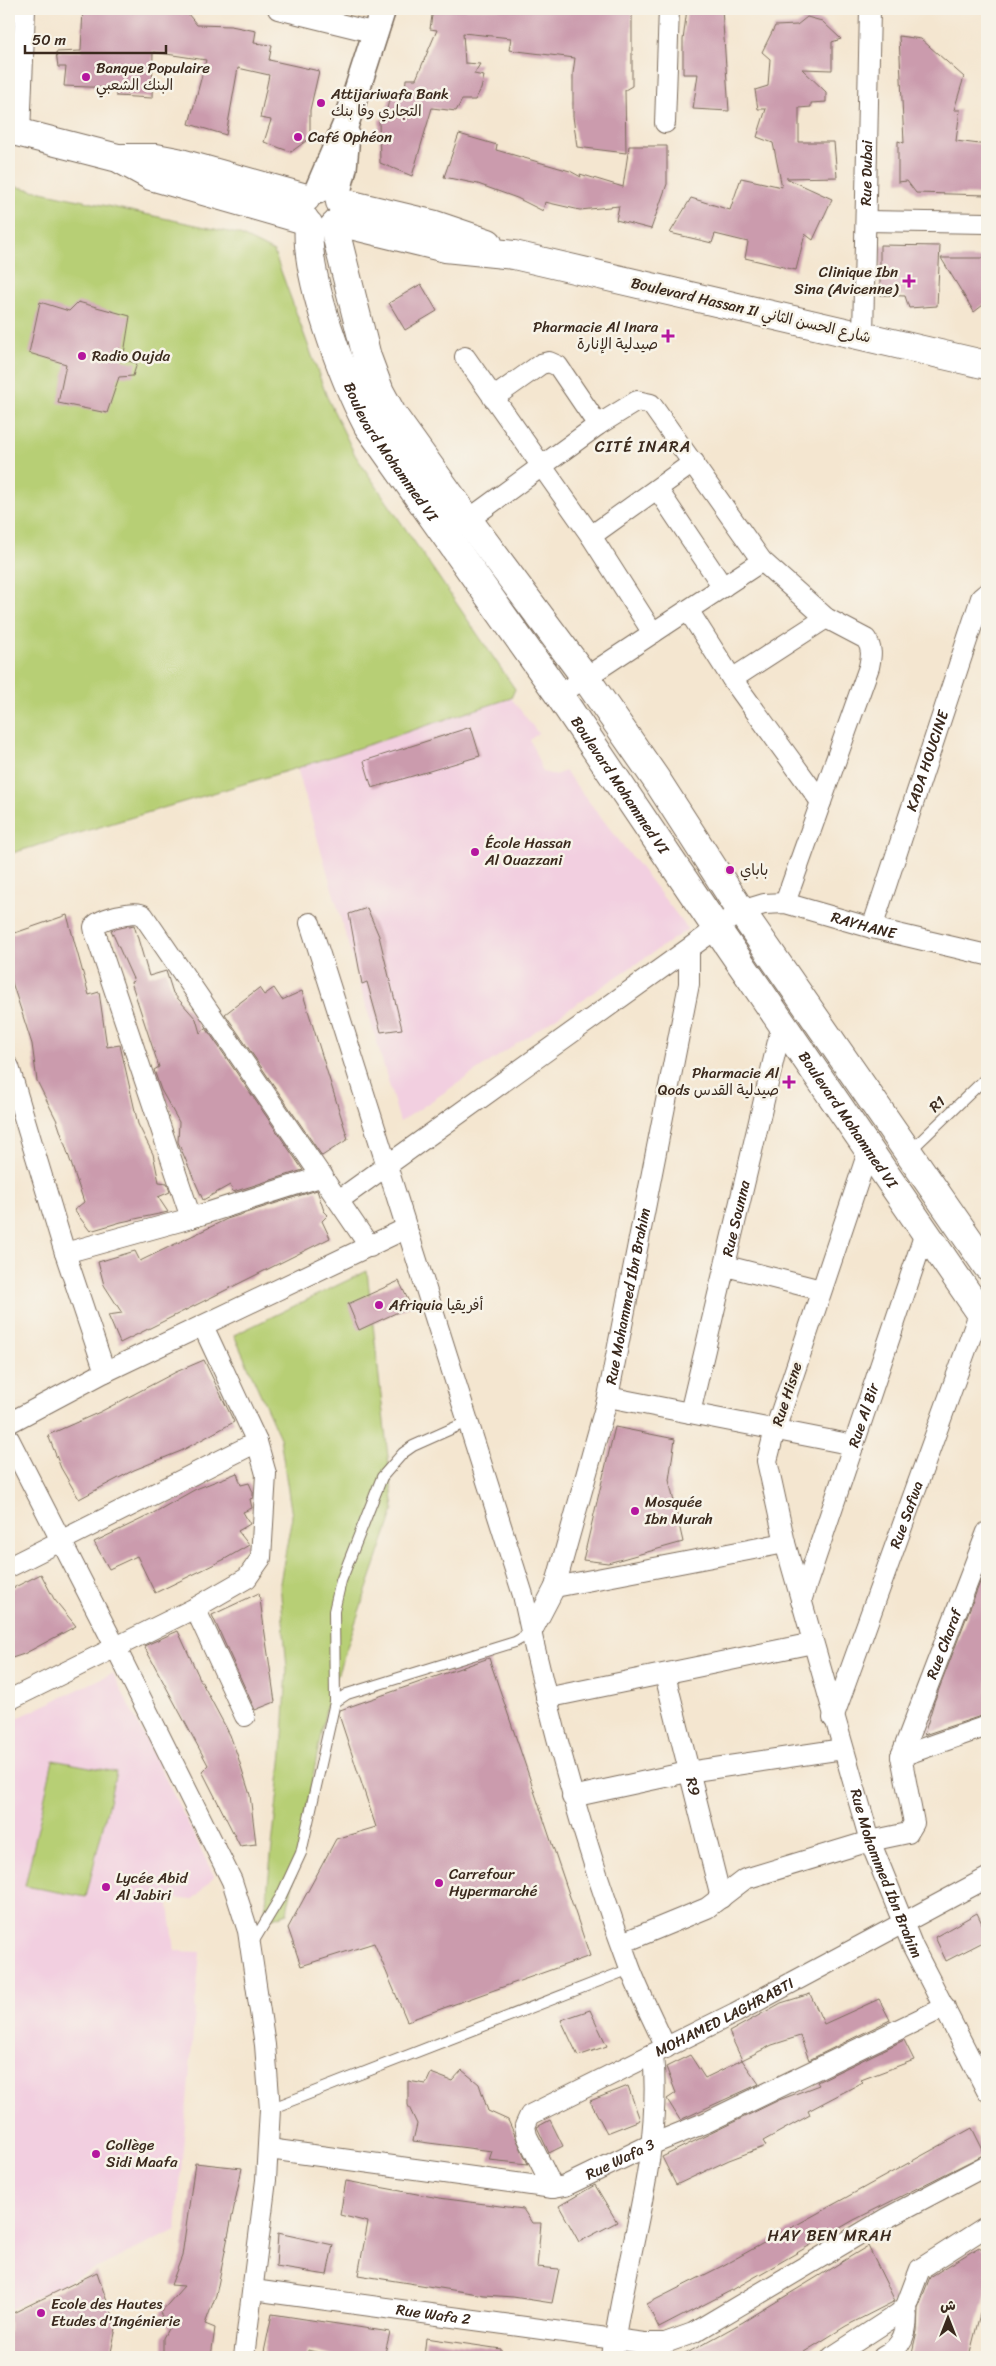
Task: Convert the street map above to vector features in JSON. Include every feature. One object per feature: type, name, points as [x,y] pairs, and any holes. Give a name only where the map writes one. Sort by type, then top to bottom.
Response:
[{"type":"main road","name":"Boulevard Hassan II شارع الحسن الثاني","points":[[14,131],[118,158],[156,158],[177,162],[323,210],[461,232],[514,255],[987,365]]},
{"type":"main road","name":"Boulevard Mohammed VI","points":[[323,210],[367,357],[380,392],[392,414],[585,678],[656,779],[741,911],[908,1153],[984,1255]]},
{"type":"main road","name":"Boulevard Mohammed VI","points":[[323,210],[309,255],[324,310],[354,398],[368,426],[559,695],[782,1024],[984,1316]]},
{"type":"street","points":[[14,131],[25,9]]},
{"type":"street","points":[[278,9],[376,33]]},
{"type":"street","name":"Boulevard Mohammed VI","points":[[323,210],[345,162],[347,121],[383,9]]},
{"type":"street","points":[[665,123],[669,9]]},
{"type":"street","name":"Rue Dubai","points":[[863,335],[870,9]]},
{"type":"street","points":[[866,221],[987,224]]},
{"type":"street","points":[[465,357],[591,536],[653,633]]},
{"type":"street","points":[[493,398],[541,364],[550,362],[558,366],[598,425]]},
{"type":"street","points":[[468,520],[598,425],[637,401],[646,401],[652,404],[762,561],[826,618],[866,639],[870,645],[871,654],[869,667],[785,904]]},
{"type":"street","points":[[591,536],[658,490],[694,462]]},
{"type":"street","points":[[658,490],[723,587]]},
{"type":"street","points":[[559,695],[762,561]]},
{"type":"street","name":"KADA HOUCINE","points":[[872,928],[981,598],[986,593]]},
{"type":"street","points":[[688,610],[732,679],[821,802]]},
{"type":"street","points":[[732,679],[826,618]]},
{"type":"street","name":"RAYHANE","points":[[741,911],[764,904],[785,904],[872,928],[987,955]]},
{"type":"street","points":[[339,1200],[741,911]]},
{"type":"street","points":[[191,1218],[95,932],[98,921],[135,912],[143,915],[370,1246]]},
{"type":"street","points":[[310,923],[523,1595],[546,1698],[572,1797],[659,2051],[656,2098],[639,2219],[614,2348]]},
{"type":"street","name":"Rue Mohammed Ibn Brahim","points":[[531,1633],[555,1587],[608,1397],[689,984],[689,950]]},
{"type":"street","name":"Rue Sounna","points":[[690,1413],[782,1024]]},
{"type":"street","points":[[9,1067],[65,1253],[104,1372]]},
{"type":"street","name":"Rue Hisne","points":[[813,1643],[785,1543],[767,1461],[775,1430],[869,1149]]},
{"type":"street","points":[[65,1253],[191,1218],[323,1176]]},
{"type":"street","points":[[9,1422],[104,1372],[407,1228]]},
{"type":"street","name":"Rue Al Bir","points":[[801,1601],[926,1230]]},
{"type":"street","points":[[726,1266],[821,1290]]},
{"type":"street","name":"Rue Safwa","points":[[834,1718],[984,1316]]},
{"type":"street","points":[[9,1700],[195,1608],[247,1578],[256,1568],[261,1558],[266,1474],[257,1442],[203,1326]]},
{"type":"street","points":[[608,1397],[854,1446]]},
{"type":"street","points":[[9,1439],[232,1881],[245,1918],[265,2045],[270,2109],[269,2149],[244,2357]]},
{"type":"street","points":[[9,1567],[257,1442]]},
{"type":"street","name":"Rue Charaf","points":[[901,1756],[987,1532]]},
{"type":"street","points":[[555,1587],[785,1543]]},
{"type":"street","points":[[195,1608],[246,1716]]},
{"type":"street","points":[[546,1698],[813,1643]]},
{"type":"street","name":"Rue Mohammed Ibn Brahim","points":[[813,1643],[870,1841],[903,1924],[945,2007],[981,2060],[987,2091]]},
{"type":"street","name":"R9","points":[[665,1675],[721,1898]]},
{"type":"street","points":[[622,1943],[707,1908],[721,1898],[732,1886],[745,1878],[870,1841],[908,1833],[914,1823],[901,1756],[987,1726]]},
{"type":"street","points":[[572,1797],[688,1772],[843,1749]]},
{"type":"street","name":"MOHAMED LAGHRABTI","points":[[553,2188],[527,2136],[524,2126],[530,2115],[659,2051],[987,1878]]},
{"type":"street","name":"Rue Wafa 3","points":[[269,2149],[553,2188],[574,2183],[650,2146],[707,2122],[945,2007]]},
{"type":"street","name":"Rue Wafa 2","points":[[253,2290],[614,2348],[680,2340],[886,2219],[987,2165]]},
{"type":"street","points":[[832,2357],[898,2314],[906,2306],[920,2269],[987,2226]]},
{"type":"street","points":[[883,2357],[898,2346],[904,2336],[907,2317],[906,2306]]},
{"type":"lane","name":"R1","points":[[908,1153],[987,1077]]},
{"type":"lane","points":[[250,1947],[281,1896],[301,1853],[336,1702],[334,1611],[341,1581],[382,1477],[408,1450],[469,1421]]},
{"type":"lane","points":[[336,1702],[347,1694],[515,1642],[531,1633]]},
{"type":"lane","points":[[270,2109],[630,1968]]},
{"type":"shaded area","name":"École Hassan Al Ouazzani","points":[[511,698],[538,733],[530,740],[543,772],[555,775],[565,771],[688,929],[400,1122],[297,768]]},
{"type":"shaded area","name":"Lycée Abid Al Jabiri","points":[[113,1673],[214,1876],[193,1900],[168,1898],[175,1951],[200,1952],[176,2230],[9,2310],[9,1722]]},
{"type":"green space","points":[[9,185],[238,234],[274,252],[327,397],[355,455],[515,689],[511,698],[297,768],[9,854]]},
{"type":"green space","points":[[367,1271],[394,1510],[326,1708],[287,1913],[264,1921],[282,1753],[287,1669],[280,1583],[292,1516],[280,1438],[234,1335]]},
{"type":"green space","points":[[53,1760],[116,1772],[86,1897],[25,1886]]},
{"type":"building","points":[[83,9],[140,9],[140,11],[188,14],[197,25],[231,26],[256,31],[254,43],[272,45],[269,60],[319,71],[310,110],[310,138],[291,152],[264,142],[271,120],[260,118],[269,75],[238,68],[226,135],[189,124],[206,60],[153,52],[152,98],[116,96],[115,88],[64,86],[66,67],[58,67],[56,52],[81,51]]},
{"type":"building","points":[[433,9],[632,9],[632,86],[625,90],[626,153],[577,147],[573,116],[575,58],[509,50],[511,38],[463,33],[465,63],[480,64],[474,74],[484,76],[481,89],[475,100],[462,100],[456,111],[432,108],[412,176],[380,163],[379,119],[384,120],[391,93],[405,93],[406,79],[416,79],[437,30],[430,29]]},
{"type":"building","points":[[687,9],[722,9],[729,111],[693,109],[698,74],[683,74],[683,40]]},
{"type":"building","points":[[807,17],[822,21],[841,39],[832,42],[832,70],[802,69],[826,92],[826,102],[811,103],[811,107],[799,108],[799,142],[834,142],[837,177],[786,178],[832,199],[813,240],[805,234],[796,270],[745,258],[748,242],[715,234],[712,243],[670,233],[691,198],[730,210],[741,178],[782,187],[773,143],[757,137],[766,109],[758,109],[755,90],[768,86],[770,59],[762,52],[775,26],[797,25]]},
{"type":"building","points":[[899,36],[921,39],[964,77],[954,110],[960,110],[956,141],[987,145],[986,195],[916,193],[907,181],[898,182],[898,141],[904,143]]},
{"type":"building","points":[[459,134],[497,145],[496,150],[570,171],[581,177],[580,174],[623,187],[629,146],[667,146],[667,184],[651,229],[616,220],[619,206],[580,210],[545,202],[543,211],[517,198],[478,184],[444,177]]},
{"type":"building","name":"Clinique Ibn Sina (Avicenne)","points":[[880,245],[940,246],[937,306],[909,308],[905,296],[880,295]]},
{"type":"building","points":[[941,258],[987,258],[987,302],[974,312]]},
{"type":"building","points":[[421,284],[437,311],[405,330],[389,303]]},
{"type":"building","name":"Radio Oujda","points":[[40,302],[69,311],[78,302],[130,316],[123,360],[137,363],[133,376],[119,377],[107,413],[58,403],[66,364],[29,353]]},
{"type":"building","points":[[471,727],[480,756],[372,788],[364,761]]},
{"type":"building","points":[[367,908],[379,936],[402,1029],[381,1032],[367,982],[362,984],[349,914]]},
{"type":"building","points":[[67,915],[89,995],[99,992],[107,1047],[120,1045],[138,1124],[153,1154],[159,1182],[167,1183],[170,1192],[158,1197],[168,1212],[90,1231],[74,1210],[84,1202],[57,1121],[37,1081],[32,1044],[9,973],[9,935]]},
{"type":"building","points":[[134,925],[149,976],[166,971],[173,993],[196,1019],[200,1033],[206,1028],[303,1170],[233,1192],[230,1185],[203,1200],[178,1142],[179,1122],[161,1090],[154,1070],[159,1067],[131,982],[134,981],[111,930]]},
{"type":"building","points":[[259,988],[264,995],[274,988],[282,1000],[302,991],[348,1139],[322,1156],[225,1014]]},
{"type":"building","points":[[317,1190],[324,1211],[328,1215],[322,1221],[330,1238],[120,1343],[108,1315],[122,1313],[104,1285],[98,1262],[135,1251],[140,1261],[227,1219]]},
{"type":"building","name":"Afriquia أفريقيا","points":[[399,1281],[411,1306],[359,1330],[348,1304]]},
{"type":"building","points":[[204,1360],[234,1422],[181,1451],[134,1470],[79,1499],[61,1468],[48,1435],[100,1412],[176,1372]]},
{"type":"building","name":"Mosquée Ibn Murah","points":[[615,1427],[675,1439],[669,1480],[683,1542],[608,1563],[583,1560]]},
{"type":"building","points":[[237,1473],[241,1485],[249,1483],[253,1492],[253,1498],[250,1499],[252,1508],[243,1512],[250,1524],[238,1531],[249,1545],[225,1559],[155,1593],[137,1556],[109,1569],[94,1542],[148,1516],[196,1489]]},
{"type":"building","points":[[987,1564],[987,1714],[924,1735],[934,1702]]},
{"type":"building","points":[[41,1574],[54,1599],[76,1626],[24,1654],[9,1659],[9,1590]]},
{"type":"building","points":[[259,1593],[275,1702],[255,1710],[212,1615]]},
{"type":"building","points":[[178,1631],[200,1679],[230,1735],[250,1795],[256,1844],[240,1846],[202,1771],[208,1765],[144,1646]]},
{"type":"building","name":"Carrefour Hypermarché","points":[[489,1658],[590,1956],[407,2021],[374,1943],[301,1966],[288,1928],[336,1839],[376,1827],[339,1715],[340,1710]]},
{"type":"building","points":[[977,1913],[987,1934],[987,1940],[946,1961],[935,1937]]},
{"type":"building","points":[[810,1994],[824,2024],[879,1999],[890,2020],[809,2060],[800,2036],[772,2045],[742,2060],[729,2032],[781,2003]]},
{"type":"building","points":[[590,2010],[607,2046],[578,2056],[561,2020]]},
{"type":"building","points":[[904,2040],[914,2060],[861,2080],[863,2082],[808,2111],[810,2115],[763,2141],[766,2146],[729,2160],[676,2185],[662,2157],[779,2100],[819,2085],[817,2082]]},
{"type":"building","points":[[690,2055],[705,2078],[742,2060],[759,2084],[680,2120],[667,2099],[676,2093],[666,2067]]},
{"type":"building","points":[[462,2070],[479,2084],[488,2111],[508,2120],[528,2164],[489,2160],[492,2151],[413,2141],[417,2124],[408,2105],[408,2081],[426,2084],[431,2073],[452,2081]]},
{"type":"building","points":[[628,2086],[640,2120],[607,2133],[590,2101]]},
{"type":"building","points":[[550,2120],[563,2146],[549,2153],[537,2127]]},
{"type":"building","points":[[972,2128],[985,2154],[854,2220],[734,2289],[659,2328],[647,2304],[722,2266]]},
{"type":"building","points":[[195,2163],[242,2168],[216,2295],[205,2324],[215,2328],[211,2357],[176,2357],[177,2355],[163,2352],[163,2338],[169,2327],[160,2313],[184,2286],[171,2285],[182,2256]]},
{"type":"building","points":[[346,2181],[439,2198],[523,2209],[532,2223],[541,2223],[537,2267],[559,2269],[552,2303],[484,2295],[358,2275],[368,2222],[340,2215]]},
{"type":"building","points":[[595,2185],[617,2222],[579,2242],[559,2206]]},
{"type":"building","points":[[278,2233],[333,2245],[327,2275],[276,2267]]},
{"type":"building","points":[[868,2246],[895,2301],[846,2326],[796,2357],[680,2357],[743,2322]]},
{"type":"building","points":[[979,2247],[987,2252],[987,2286],[969,2357],[911,2357],[917,2331],[918,2308],[930,2277]]},
{"type":"building","name":"Ecole des Hautes Etudes d'Ingénierie","points":[[97,2272],[116,2328],[110,2357],[9,2357],[9,2315]]},
{"type":"building","points":[[272,2314],[390,2332],[384,2357],[335,2357],[308,2350],[307,2357],[263,2357]]},
{"type":"building","points":[[426,2338],[501,2349],[501,2357],[424,2357]]},
{"type":"place","name":"Banque Populaire البنك الشعبي","points":[[86,77]]},
{"type":"place","name":"Attijariwafa Bank التجاري وفا بنك","points":[[321,103]]},
{"type":"place","name":"Café Ophéon","points":[[298,137]]},
{"type":"place","name":"Clinique Ibn Sina (Avicenne)","points":[[909,281]]},
{"type":"place","name":"Pharmacie Al Inara صيدلية الإنارة","points":[[668,336]]},
{"type":"place","name":"Radio Oujda","points":[[82,356]]},
{"type":"place","name":"École Hassan Al Ouazzani","points":[[475,852]]},
{"type":"place","name":"باباي","points":[[730,870]]},
{"type":"place","name":"Pharmacie Al Qods صيدلية القدس","points":[[789,1082]]},
{"type":"place","name":"Afriquia أفريقيا","points":[[379,1305]]},
{"type":"place","name":"Mosquée Ibn Murah","points":[[635,1511]]},
{"type":"place","name":"Carrefour Hypermarché","points":[[439,1883]]},
{"type":"place","name":"Lycée Abid Al Jabiri","points":[[106,1887]]},
{"type":"place","name":"Collège Sidi Maafa","points":[[96,2154]]},
{"type":"place","name":"Ecole des Hautes Etudes d'Ingénierie","points":[[41,2313]]},
{"type":"district","name":"CITÉ INARA","points":[[643,446]]},
{"type":"district","name":"HAY BEN MRAH","points":[[830,2235]]}]
